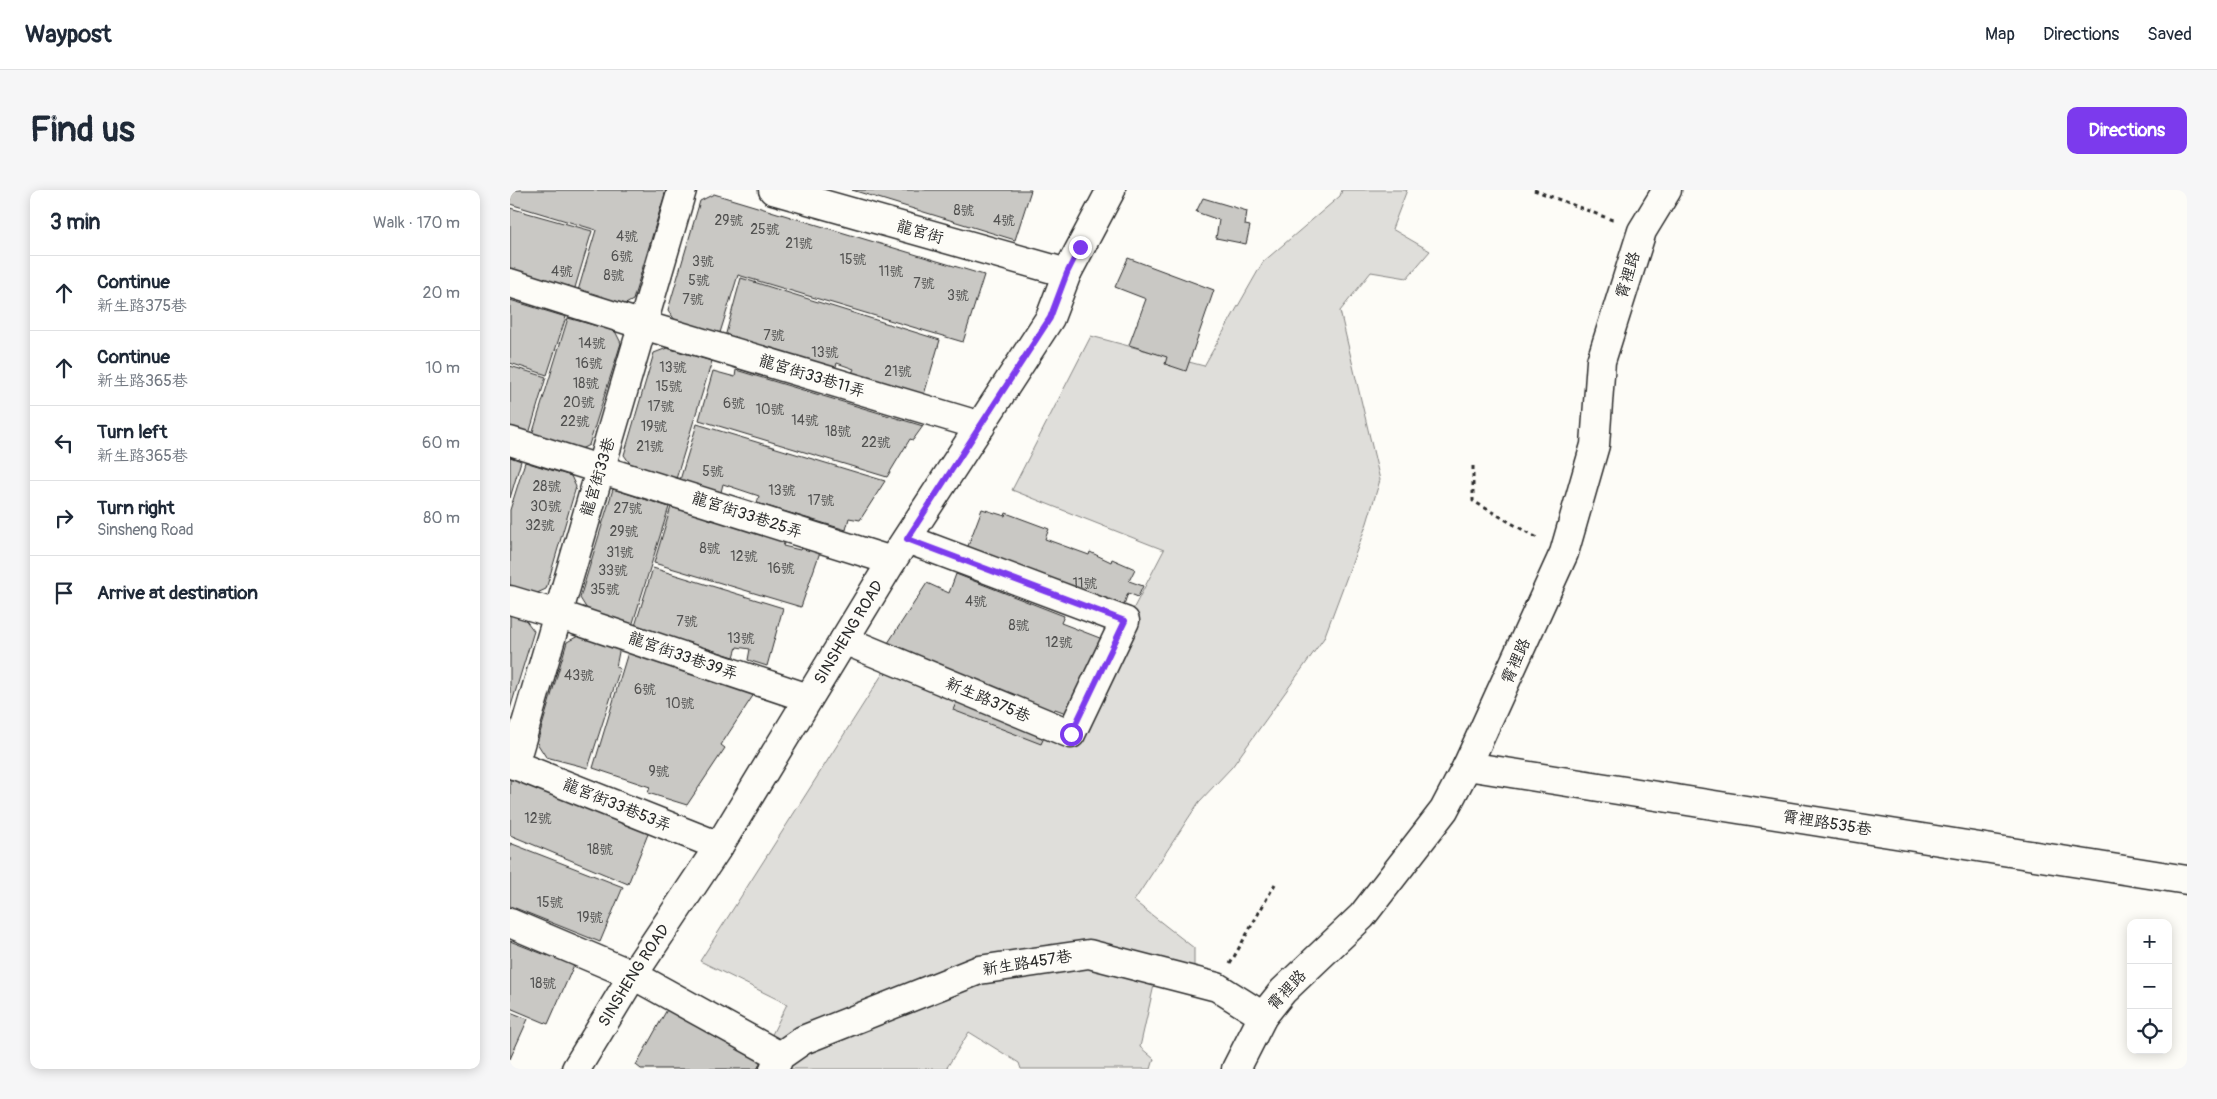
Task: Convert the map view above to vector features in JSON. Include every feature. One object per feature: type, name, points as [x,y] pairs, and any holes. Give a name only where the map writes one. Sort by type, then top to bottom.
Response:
[{"type":"street","name":"龍宮街33巷","points":[[512,764],[601,469],[682,190]]},
{"type":"street","name":"龍宮街","points":[[774,190],[1067,273]]},
{"type":"street","name":"SINSHENG ROAD","points":[[576,1069],[633,975],[719,846],[892,561],[1050,318],[1067,273],[1111,190]]},
{"type":"street","name":"霄裡路","points":[[1236,1069],[1264,1016],[1283,991],[1362,916],[1444,810],[1468,766],[1564,553],[1595,445],[1601,361],[1642,231],[1667,190]]},
{"type":"street","name":"龍宮街33巷11弄","points":[[510,282],[643,325],[981,426]]},
{"type":"street","name":"龍宮街33巷25弄","points":[[510,441],[892,561]]},
{"type":"street","name":"新生路375巷","points":[[844,640],[1071,734],[1125,621],[907,539]]},
{"type":"street","name":"龍宮街33巷39弄","points":[[510,600],[808,698]]},
{"type":"street","name":"龍宮街33巷53弄","points":[[512,764],[719,846]]},
{"type":"street","name":"霄裡路535巷","points":[[1468,766],[2187,880]]},
{"type":"street","points":[[510,923],[633,975],[777,1063]]},
{"type":"street","name":"新生路457巷","points":[[777,1063],[803,1040],[979,970],[1089,954],[1217,987],[1264,1016]]},
{"type":"path","points":[[1534,190],[1642,231]]},
{"type":"path","points":[[1473,466],[1473,502],[1564,553]]},
{"type":"path","points":[[1217,987],[1275,884]]},
{"type":"shaded area","points":[[1342,190],[1407,190],[1392,229],[1430,251],[1407,278],[1371,272],[1340,311],[1380,480],[1367,523],[1324,638],[1232,767],[1199,802],[1134,901],[1194,948],[1194,977],[1157,972],[1140,1047],[1154,1059],[1151,1069],[1021,1069],[1019,1063],[969,1032],[946,1069],[755,1069],[787,1004],[700,961],[885,670],[1070,730],[1164,550],[1012,490],[1091,336],[1204,366],[1263,262],[1340,196]]},
{"type":"building","points":[[510,190],[666,190],[633,300],[622,306],[577,294],[596,230],[510,204]]},
{"type":"building","points":[[852,190],[1031,190],[1015,240]]},
{"type":"building","points":[[714,194],[984,275],[963,342],[738,275],[719,336],[677,323],[668,310],[700,201]]},
{"type":"building","points":[[1203,198],[1247,211],[1245,225],[1250,226],[1246,244],[1216,238],[1219,220],[1196,212]]},
{"type":"building","points":[[510,208],[592,231],[574,291],[510,271]]},
{"type":"building","points":[[1128,258],[1214,290],[1186,371],[1165,364],[1167,357],[1129,345],[1146,299],[1115,287]]},
{"type":"building","points":[[741,278],[940,340],[923,398],[851,375],[854,369],[837,363],[835,370],[725,337]]},
{"type":"building","points":[[510,300],[566,317],[547,375],[510,363]]},
{"type":"building","points":[[568,318],[615,331],[621,343],[589,445],[579,450],[532,435]]},
{"type":"building","points":[[667,348],[712,361],[676,479],[634,469],[624,455],[654,353]]},
{"type":"building","points":[[510,366],[546,377],[529,434],[510,428]]},
{"type":"building","points":[[736,370],[923,426],[913,440],[910,439],[887,477],[699,420],[713,371],[735,377]]},
{"type":"building","points":[[697,424],[885,481],[860,520],[849,518],[846,530],[757,503],[759,496],[723,484],[721,492],[680,480]]},
{"type":"building","points":[[510,457],[521,461],[510,498]]},
{"type":"building","points":[[525,462],[571,476],[576,487],[546,589],[535,594],[510,586],[510,510]]},
{"type":"building","points":[[613,489],[669,507],[632,626],[590,614],[580,598]]},
{"type":"building","points":[[671,507],[785,541],[783,546],[800,550],[802,546],[820,552],[801,607],[654,563]]},
{"type":"building","points":[[982,509],[1005,516],[1006,513],[1049,529],[1045,539],[1089,555],[1090,552],[1111,562],[1112,559],[1135,569],[1129,581],[1143,586],[1138,597],[1128,593],[1121,613],[965,554]]},
{"type":"building","points":[[653,568],[783,608],[767,666],[748,660],[750,649],[737,647],[734,657],[635,626]]},
{"type":"building","points":[[956,574],[1064,616],[1061,623],[1105,640],[1077,717],[1055,709],[1051,720],[924,668],[888,643],[927,583],[949,593]]},
{"type":"building","points":[[510,613],[524,618],[534,631],[510,709]]},
{"type":"building","points":[[580,635],[620,647],[616,667],[620,669],[588,768],[546,757],[537,743],[567,642]]},
{"type":"building","points":[[629,649],[758,688],[721,745],[725,748],[687,805],[648,793],[650,787],[593,768]]},
{"type":"building","points":[[959,696],[1047,731],[1041,744],[953,710]]},
{"type":"building","points":[[510,773],[650,829],[628,884],[510,835]]},
{"type":"building","points":[[510,843],[623,887],[600,942],[510,906]]},
{"type":"building","points":[[510,941],[548,956],[550,953],[574,965],[548,1024],[510,1008]]},
{"type":"building","points":[[669,1006],[760,1057],[760,1064],[757,1069],[641,1069],[636,1065]]},
{"type":"building","points":[[510,1012],[528,1019],[510,1059]]},
{"type":"route","points":[[1071,734],[1125,621],[907,539],[1050,318],[1067,273],[1080,247]]}]
